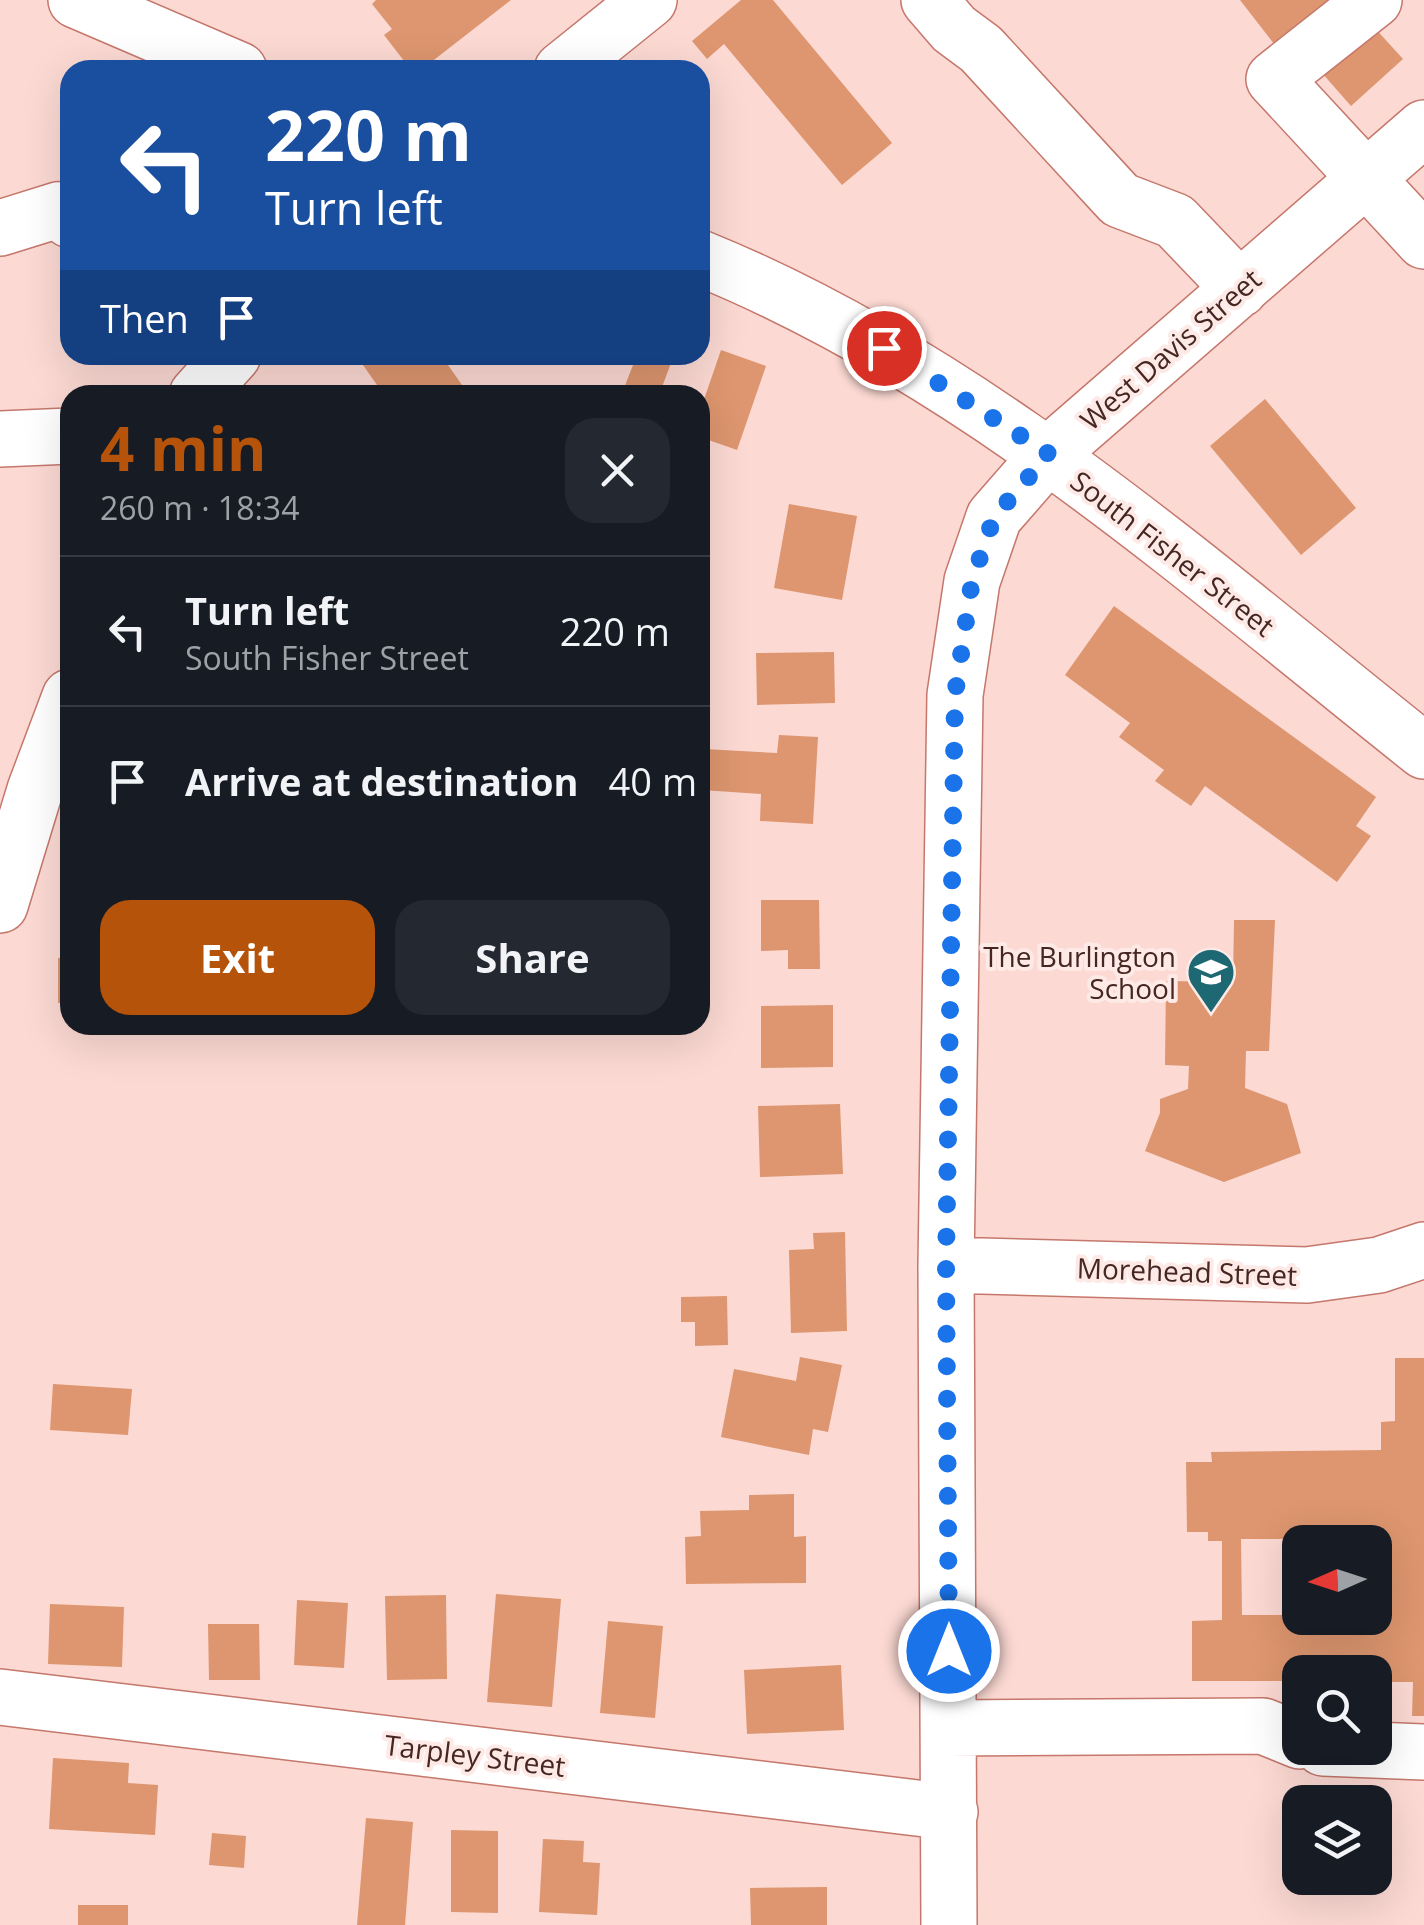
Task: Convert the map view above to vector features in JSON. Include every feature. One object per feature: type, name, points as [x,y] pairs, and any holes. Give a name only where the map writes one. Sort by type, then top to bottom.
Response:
[{"type":"street","points":[[76,0],[217,60]]},
{"type":"street","points":[[574,60],[649,0]]},
{"type":"street","points":[[929,0],[954,29],[981,50],[1120,200],[1175,221],[1240,289]]},
{"type":"street","points":[[1374,0],[1274,79],[1424,242]]},
{"type":"street","name":"West Davis Street","points":[[949,1925],[946,1264],[955,695],[972,581],[994,517],[1049,454],[1424,128]]},
{"type":"street","points":[[0,228],[60,212]]},
{"type":"street","name":"South Fisher Street","points":[[710,263],[884,348],[1049,454],[1424,751]]},
{"type":"street","points":[[0,439],[60,436]]},
{"type":"street","points":[[0,905],[21,764],[60,710]]},
{"type":"street","name":"Morehead Street","points":[[946,1264],[1307,1275],[1379,1265],[1424,1250]]},
{"type":"street","name":"Tarpley Street","points":[[0,1697],[950,1812]]},
{"type":"street","points":[[1392,1726],[1424,1726]]},
{"type":"street","points":[[950,1728],[1282,1731]]},
{"type":"street","points":[[1392,1751],[1424,1752]]},
{"type":"building","points":[[376,0],[511,0],[434,60],[403,60],[384,35],[392,29],[372,4]]},
{"type":"building","points":[[741,0],[773,0],[892,143],[842,185],[724,44],[707,59],[692,41]]},
{"type":"building","points":[[1240,0],[1337,0],[1285,58]]},
{"type":"building","points":[[1373,26],[1403,59],[1351,106],[1322,73]]},
{"type":"building","points":[[721,350],[766,366],[737,450],[710,441],[709,385]]},
{"type":"building","points":[[363,365],[448,365],[462,385],[377,385]]},
{"type":"building","points":[[633,365],[670,365],[663,385],[625,385]]},
{"type":"building","points":[[1265,399],[1356,508],[1301,555],[1210,446]]},
{"type":"building","points":[[789,504],[857,516],[842,600],[774,588]]},
{"type":"building","points":[[1114,606],[1376,797],[1356,826],[1371,836],[1337,882],[1205,786],[1191,806],[1155,781],[1164,770],[1119,737],[1130,723],[1065,675]]},
{"type":"building","points":[[834,652],[835,703],[757,705],[756,653]]},
{"type":"building","points":[[779,735],[818,737],[813,824],[760,821],[761,794],[710,791],[710,749],[777,753]]},
{"type":"building","points":[[761,900],[819,900],[820,969],[788,969],[788,950],[761,951]]},
{"type":"building","points":[[1234,920],[1275,920],[1269,1051],[1246,1051],[1245,1088],[1287,1104],[1301,1153],[1224,1182],[1145,1151],[1160,1113],[1160,1099],[1188,1089],[1189,1066],[1165,1065],[1166,981],[1233,982]]},
{"type":"building","points":[[60,958],[60,1003],[58,1003]]},
{"type":"building","points":[[833,1005],[833,1067],[761,1068],[761,1006]]},
{"type":"building","points":[[840,1104],[843,1174],[760,1177],[758,1106]]},
{"type":"building","points":[[845,1232],[847,1331],[791,1333],[789,1250],[814,1249],[813,1233]]},
{"type":"building","points":[[727,1296],[728,1345],[695,1346],[695,1322],[681,1322],[681,1297]]},
{"type":"building","points":[[800,1357],[842,1365],[828,1432],[813,1429],[809,1455],[721,1437],[734,1369],[796,1381]]},
{"type":"building","points":[[1395,1358],[1424,1358],[1424,1716],[1412,1716],[1413,1682],[1392,1682],[1392,1655],[1282,1655],[1282,1681],[1192,1681],[1192,1621],[1222,1620],[1222,1541],[1208,1541],[1208,1532],[1187,1532],[1186,1462],[1212,1462],[1211,1452],[1381,1450],[1381,1422],[1395,1421]]},
{"type":"building","points":[[53,1384],[132,1389],[128,1435],[50,1430]]},
{"type":"building","points":[[794,1494],[794,1537],[806,1536],[806,1583],[686,1584],[685,1537],[701,1536],[700,1511],[749,1510],[749,1495]]},
{"type":"building","points":[[496,1594],[561,1599],[552,1707],[487,1702]]},
{"type":"building","points":[[446,1595],[447,1679],[387,1680],[385,1596]]},
{"type":"building","points":[[297,1600],[348,1603],[344,1668],[294,1665]]},
{"type":"building","points":[[50,1604],[124,1607],[122,1667],[48,1664]]},
{"type":"building","points":[[608,1621],[663,1626],[655,1718],[600,1713]]},
{"type":"building","points":[[208,1624],[259,1624],[260,1680],[209,1680]]},
{"type":"building","points":[[841,1665],[844,1730],[747,1734],[744,1670]]},
{"type":"building","points":[[53,1758],[129,1763],[128,1783],[158,1785],[155,1835],[49,1829]]},
{"type":"building","points":[[366,1818],[413,1822],[405,1925],[357,1925]]},
{"type":"building","points":[[451,1830],[498,1831],[498,1913],[451,1912]]},
{"type":"building","points":[[212,1833],[246,1836],[244,1868],[209,1865]]},
{"type":"building","points":[[543,1839],[584,1841],[583,1862],[600,1863],[597,1915],[539,1912]]},
{"type":"building","points":[[827,1887],[827,1925],[751,1925],[750,1888]]},
{"type":"building","points":[[78,1905],[128,1905],[128,1925],[78,1925]]},
{"type":"place","name":"The Burlington School","points":[[1211,1014]]},
{"type":"route","points":[[884,348],[1049,454],[994,517],[972,581],[955,695],[946,1264],[949,1651]]}]
